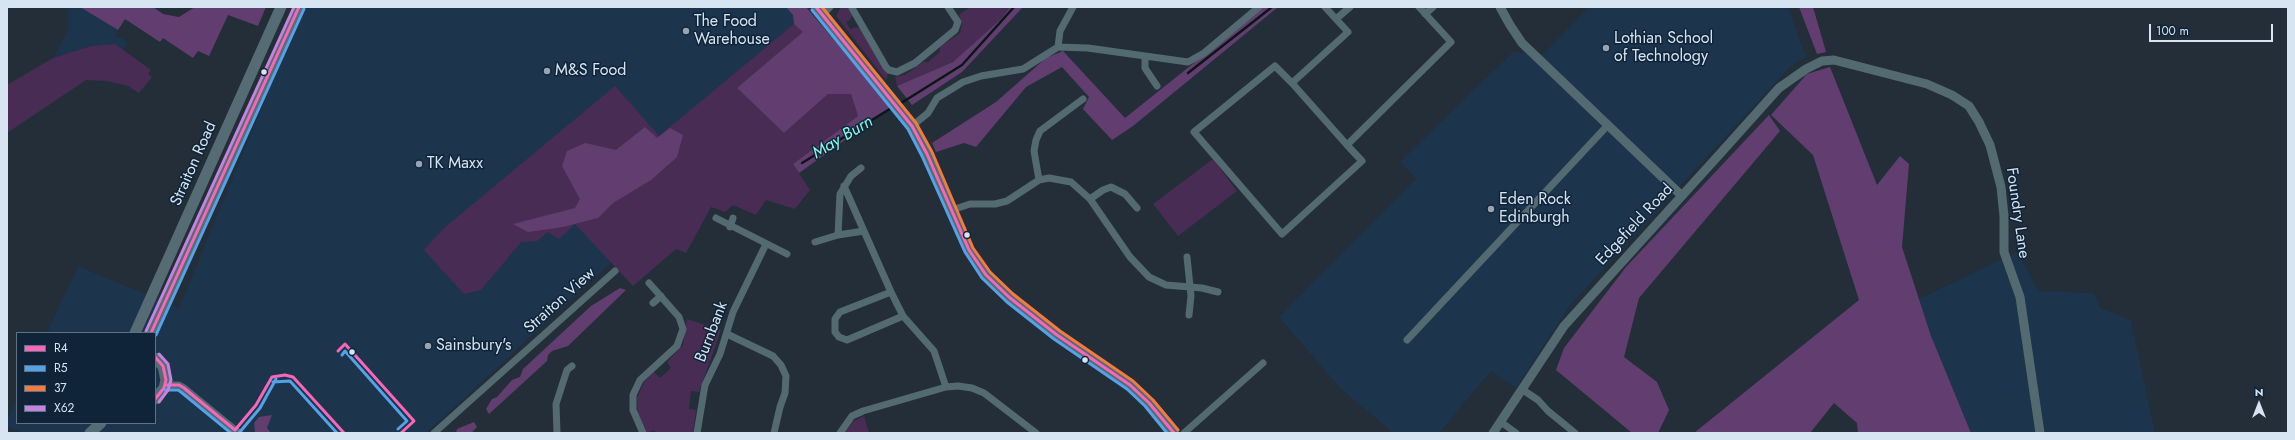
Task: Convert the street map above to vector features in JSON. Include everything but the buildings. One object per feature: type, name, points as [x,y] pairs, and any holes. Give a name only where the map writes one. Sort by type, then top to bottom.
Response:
[{"type":"main road","name":"Straiton Road","points":[[135,332],[281,7]]},
{"type":"main road","name":"Straiton Road","points":[[151,332],[299,7]]},
{"type":"main road","points":[[823,9],[912,126],[927,154],[963,238],[976,262],[986,275],[1010,298],[1057,336],[1130,385],[1149,403],[1174,433]]},
{"type":"main road","points":[[156,358],[165,371],[165,385],[159,396],[156,398]]},
{"type":"main road","points":[[90,433],[100,424]]},
{"type":"street","points":[[273,25],[276,7]]},
{"type":"street","points":[[852,8],[856,22],[886,67],[889,70],[897,72],[914,63],[955,30],[958,22],[948,7]]},
{"type":"street","points":[[1058,47],[1060,31],[1073,7]]},
{"type":"street","points":[[912,126],[928,113],[938,98],[963,82],[982,76],[1023,69],[1058,47],[1088,48],[1188,62],[1196,59],[1259,7]]},
{"type":"street","points":[[1292,83],[1348,32],[1325,7]]},
{"type":"street","points":[[1336,19],[1350,7]]},
{"type":"street","points":[[1347,145],[1451,42],[1419,7]]},
{"type":"street","points":[[1425,14],[1433,7]]},
{"type":"street","points":[[1500,7],[1518,37],[1538,58],[1682,196]]},
{"type":"street","points":[[1145,56],[1145,68],[1157,86]]},
{"type":"street","name":"Foundry Lane","points":[[1822,61],[1834,60],[1927,84],[1952,95],[1969,106],[1979,122],[1990,145],[2001,187],[2004,216],[2004,252],[2020,297],[2040,433]]},
{"type":"street","name":"Edgefield Road","points":[[1493,433],[1523,390],[1564,326],[1780,88],[1806,69],[1822,61]]},
{"type":"street","points":[[1275,66],[1292,83],[1362,161],[1282,234],[1194,132],[1275,66]]},
{"type":"street","points":[[1040,180],[1034,163],[1036,140],[1040,130],[1050,122],[1079,106],[1083,99]]},
{"type":"street","points":[[1407,340],[1608,125]]},
{"type":"street","points":[[838,235],[840,194],[850,176],[861,168]]},
{"type":"street","points":[[952,210],[970,204],[995,204],[1007,201],[1040,180],[1049,178],[1071,182],[1090,200],[1140,270],[1156,282],[1166,285],[1202,288],[1218,292]]},
{"type":"street","points":[[844,186],[903,316],[934,351],[946,387]]},
{"type":"street","points":[[1090,200],[1103,190],[1111,188],[1125,194],[1137,208]]},
{"type":"street","points":[[716,218],[730,227],[787,254]]},
{"type":"street","points":[[730,227],[733,218]]},
{"type":"street","points":[[815,242],[838,235],[864,231]]},
{"type":"street","name":"Burnbank","points":[[697,433],[705,385],[727,334],[733,312],[766,244]]},
{"type":"street","points":[[1187,257],[1190,287],[1188,315]]},
{"type":"street","name":"Straiton View","points":[[434,433],[615,271]]},
{"type":"street","points":[[643,433],[633,410],[633,395],[640,380],[677,346],[683,329],[679,317],[649,283]]},
{"type":"street","points":[[891,292],[840,312],[835,319],[835,332],[839,337],[847,340],[903,316]]},
{"type":"street","points":[[653,303],[661,296]]},
{"type":"street","points":[[727,334],[773,356],[781,365],[786,376],[785,392],[774,433]]},
{"type":"street","points":[[1184,433],[1263,362]]},
{"type":"street","points":[[557,433],[556,404],[567,367]]},
{"type":"street","points":[[165,385],[184,388],[239,433]]},
{"type":"street","points":[[840,433],[844,425],[852,416],[863,411],[946,387],[972,388],[984,393],[1036,433]]},
{"type":"street","points":[[1523,390],[1538,400],[1548,411],[1575,433]]},
{"type":"street","points":[[1501,422],[1516,433]]},
{"type":"shaded area","points":[[67,7],[80,7],[118,30],[115,35],[128,42],[123,50],[115,44],[91,46],[53,58],[67,31]]},
{"type":"shaded area","points":[[80,7],[153,7],[163,14],[179,17],[195,7],[266,7],[258,26],[228,15],[209,56],[198,51],[193,58],[163,38],[160,42],[125,19],[118,30]]},
{"type":"shaded area","points":[[305,7],[804,7],[811,15],[613,261],[426,433],[23,433],[7,427],[7,421],[16,401],[16,424],[156,424],[156,332],[47,332],[78,266],[179,308],[278,68]]},
{"type":"shaded area","points":[[786,7],[806,7],[891,107],[799,173],[793,164],[858,116],[851,94],[828,94],[784,133],[737,88],[803,32],[794,24],[793,15]]},
{"type":"shaded area","points":[[841,7],[849,7],[852,15],[851,19],[846,22],[850,29],[858,27],[862,31],[888,74],[886,80],[836,16]]},
{"type":"shaded area","points":[[970,7],[1010,7],[1002,18],[953,62],[897,86],[895,77],[905,75],[923,62],[928,62],[940,52],[940,47],[960,33],[962,23],[959,15]]},
{"type":"shaded area","points":[[1010,7],[1023,7],[962,72],[912,105],[897,86],[953,62],[1002,18]]},
{"type":"shaded area","points":[[1264,7],[1278,7],[1133,126],[1112,140],[1083,109],[1089,97],[1062,67],[1026,87],[976,147],[964,143],[936,152],[932,143],[996,102],[1046,58],[1063,51],[1125,118]]},
{"type":"shaded area","points":[[1589,7],[1788,7],[1806,57],[1790,67],[1570,305],[1516,388],[1491,371],[1439,433],[1393,433],[1340,388],[1279,317],[1416,179],[1400,162],[1513,52],[1542,55]]},
{"type":"shaded area","points":[[1799,7],[1813,7],[1826,52],[1817,54]]},
{"type":"shaded area","points":[[794,24],[804,32],[737,88],[784,133],[828,94],[851,94],[858,116],[793,164],[810,190],[795,209],[766,200],[756,215],[733,205],[725,212],[711,207],[686,253],[676,249],[633,286],[575,224],[559,239],[548,232],[537,241],[521,242],[481,290],[464,294],[424,250],[443,229],[615,86],[659,136]]},
{"type":"shaded area","points":[[115,44],[151,70],[148,74],[152,77],[139,93],[128,86],[107,81],[86,80],[7,133],[7,85],[53,58],[91,46]]},
{"type":"shaded area","points":[[1830,67],[1877,185],[1900,156],[1909,164],[1902,247],[1931,336],[1971,433],[1858,433],[1857,423],[1834,403],[1810,433],[1694,433],[1859,300],[1813,155],[1771,115],[1807,74]]},
{"type":"shaded area","points":[[1769,115],[1780,131],[1639,298],[1624,357],[1657,382],[1669,410],[1658,433],[1632,433],[1556,370],[1564,348],[1626,267]]},
{"type":"shaded area","points":[[645,127],[657,138],[670,128],[683,135],[677,157],[651,180],[613,203],[598,218],[563,227],[528,232],[513,224],[575,208],[580,199],[562,166],[567,151],[585,143],[616,150]]},
{"type":"shaded area","points":[[1213,159],[1237,191],[1178,236],[1153,204]]},
{"type":"shaded area","points":[[2017,252],[2039,291],[2094,293],[2100,308],[2131,320],[2155,433],[1971,433],[1931,336],[1919,299]]},
{"type":"shaded area","points":[[620,288],[626,290],[568,346],[552,351],[548,355],[547,361],[489,414],[486,409],[492,399],[497,397],[512,380],[520,377],[523,369],[591,306]]},
{"type":"shaded area","points":[[687,319],[721,330],[699,392],[691,391],[689,409],[696,410],[693,433],[657,433],[654,430],[647,433],[638,414],[637,398],[644,382],[654,372],[660,378],[671,368],[667,362],[683,345]]},
{"type":"shaded area","points":[[272,415],[267,428],[271,433],[255,432],[254,423],[259,417]]},
{"type":"shaded area","points":[[864,416],[869,433],[844,433],[854,421]]},
{"type":"shaded area","points":[[474,422],[477,427],[471,433],[456,433],[457,429]]},
{"type":"waterway","name":"May Burn","points":[[898,105],[962,65],[1014,7]]},
{"type":"waterway","points":[[1188,73],[1272,7]]},
{"type":"waterway","name":"May Burn","points":[[802,163],[893,107]]},
{"type":"transit line","name":"X62","points":[[146,331],[294,7]]},
{"type":"transit line","name":"R4","points":[[151,332],[299,7]]},
{"type":"transit line","name":"R4","points":[[816,7],[912,126],[927,154],[969,250],[986,275],[1010,298],[1057,335],[1130,385],[1149,403],[1174,433]]},
{"type":"transit line","name":"37","points":[[822,7],[916,123],[932,152],[973,248],[990,272],[1013,294],[1060,331],[1133,381],[1153,400],[1178,430]]},
{"type":"transit line","name":"R5","points":[[156,335],[304,9]]},
{"type":"transit line","name":"R5","points":[[812,10],[908,129],[922,156],[965,252],[982,278],[1007,302],[1054,339],[1127,389],[1145,406],[1167,433]]},
{"type":"transit line","name":"R4","points":[[338,351],[345,344],[414,421],[401,433]]},
{"type":"transit line","name":"R5","points":[[342,355],[345,351],[407,421],[398,429]]},
{"type":"transit line","name":"X62","points":[[159,354],[168,364],[171,380],[168,390],[159,402]]},
{"type":"transit line","name":"R4","points":[[156,358],[163,366],[166,380],[164,388],[156,398]]},
{"type":"transit line","name":"R4","points":[[272,377],[285,375],[293,377],[344,433]]},
{"type":"transit line","name":"R4","points":[[235,430],[256,405],[272,377]]},
{"type":"transit line","name":"R5","points":[[239,433],[260,408],[276,379]]},
{"type":"transit line","name":"R5","points":[[273,382],[290,381],[337,433]]},
{"type":"transit line","name":"R4","points":[[165,385],[179,385],[184,388],[235,430]]},
{"type":"transit line","name":"R5","points":[[165,390],[178,390],[231,433]]},
{"type":"place","name":"The Food Warehouse","points":[[686,31]]},
{"type":"place","name":"Lothian School of Technology","points":[[1606,48]]},
{"type":"place","name":"M&S Food","points":[[547,71]]},
{"type":"place","name":"TK Maxx","points":[[419,164]]},
{"type":"place","name":"Eden Rock Edinburgh","points":[[1491,209]]},
{"type":"place","name":"Sainsbury's","points":[[428,346]]}]
